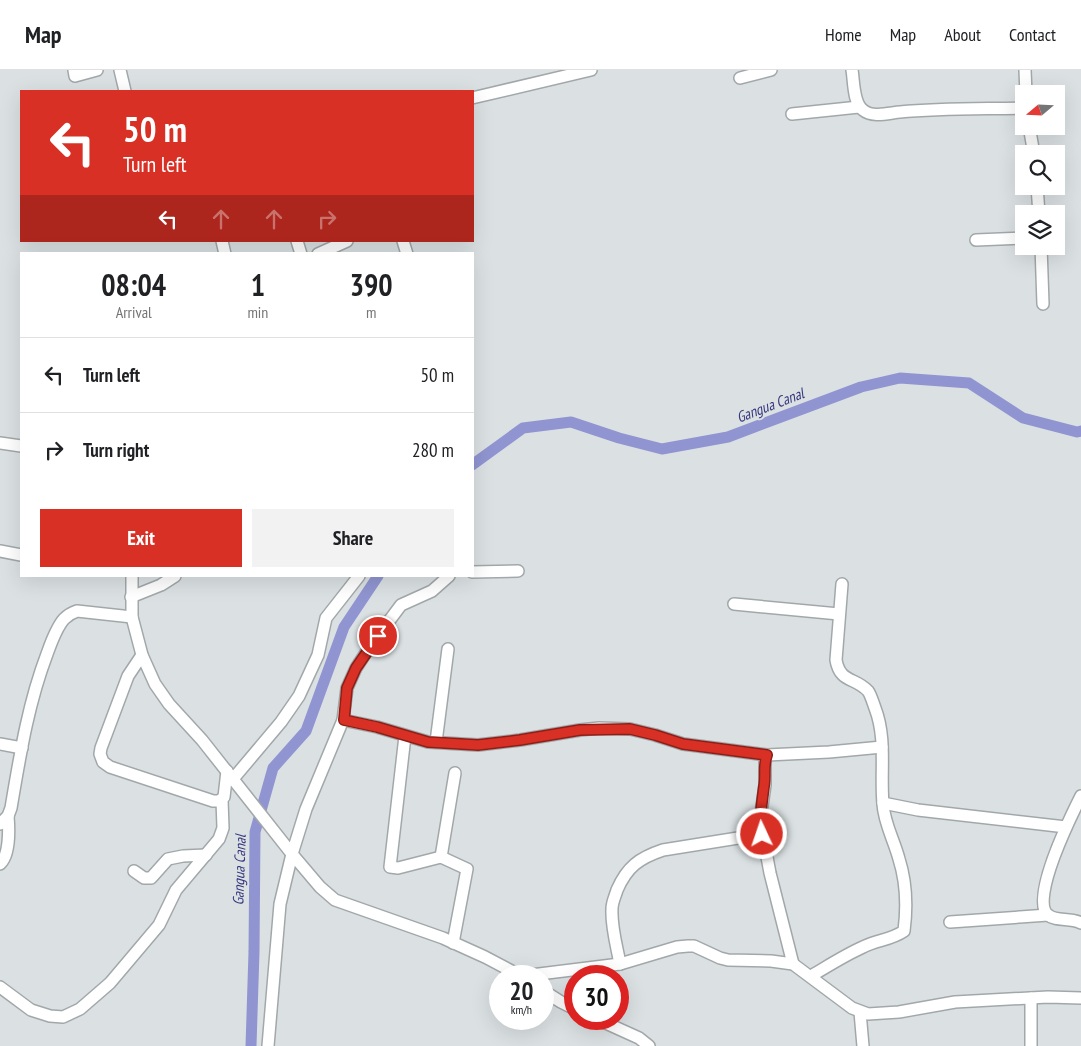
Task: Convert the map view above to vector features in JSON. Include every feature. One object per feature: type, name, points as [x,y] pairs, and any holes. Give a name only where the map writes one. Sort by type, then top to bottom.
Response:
[{"type":"street","points":[[74,70],[75,76],[97,70]]},
{"type":"street","points":[[120,70],[125,90]]},
{"type":"street","points":[[474,98],[591,70]]},
{"type":"street","points":[[740,78],[771,70]]},
{"type":"street","points":[[852,70],[859,106],[867,113],[930,109],[1015,108]]},
{"type":"street","points":[[1025,70],[1026,85]]},
{"type":"street","points":[[792,114],[859,106]]},
{"type":"street","points":[[976,240],[1015,238]]},
{"type":"street","points":[[322,252],[345,242]]},
{"type":"street","points":[[1041,255],[1043,304]]},
{"type":"street","points":[[0,443],[20,446]]},
{"type":"street","points":[[0,551],[20,555]]},
{"type":"street","points":[[474,572],[518,571]]},
{"type":"street","points":[[132,577],[132,617],[142,656],[169,704],[202,740],[320,887],[335,900],[453,943],[501,965]]},
{"type":"street","points":[[131,596],[161,585],[173,577]]},
{"type":"street","points":[[0,987],[31,1010],[50,1016],[63,1017],[80,1009],[110,983],[159,925],[176,890],[222,834],[222,800],[232,778],[292,708],[306,683],[318,654],[329,613],[350,590],[358,577]]},
{"type":"street","points":[[268,1046],[280,904],[292,854],[306,809],[344,720],[347,688],[370,645],[400,605],[432,591],[448,577]]},
{"type":"street","points":[[811,976],[843,956],[866,945],[896,937],[904,931],[903,872],[887,826],[882,803],[882,746],[877,711],[868,692],[842,675],[836,660],[842,584]]},
{"type":"street","points":[[734,604],[839,614]]},
{"type":"street","points":[[0,864],[5,857],[9,835],[4,820],[22,748],[27,717],[38,677],[62,621],[69,614],[76,611],[132,617]]},
{"type":"street","points":[[436,742],[448,649]]},
{"type":"street","points":[[142,656],[128,676],[101,748],[102,762],[110,767],[213,801],[222,800]]},
{"type":"street","points":[[344,720],[436,742],[478,745],[580,730],[630,729],[683,744],[767,755],[829,752],[882,746]]},
{"type":"street","points":[[405,736],[390,866],[398,868],[441,857],[467,869],[453,943]]},
{"type":"street","points":[[0,744],[22,748]]},
{"type":"street","points":[[767,755],[760,820],[770,873],[793,964]]},
{"type":"street","points":[[441,857],[455,773]]},
{"type":"street","points":[[1048,915],[1043,906],[1049,872],[1066,827],[1081,796]]},
{"type":"street","points":[[882,803],[918,810],[1066,827]]},
{"type":"street","points":[[620,964],[612,910],[620,885],[630,868],[649,855],[663,850],[762,834]]},
{"type":"street","points":[[134,872],[144,878],[151,878],[168,859],[206,855]]},
{"type":"street","points":[[950,922],[1048,915],[1076,920],[1081,923]]},
{"type":"street","points":[[554,972],[620,964],[676,947],[694,946],[728,960],[771,961],[793,964],[860,1012],[868,1014],[899,1012],[955,1002],[1031,998],[1081,998]]},
{"type":"street","points":[[1031,998],[1031,1046]]},
{"type":"street","points":[[860,1012],[863,1046]]},
{"type":"street","points":[[621,1030],[639,1038],[649,1046]]},
{"type":"waterway","name":"Gangua Canal","points":[[474,464],[523,428],[571,422],[619,438],[662,449],[728,437],[861,387],[900,378],[969,383],[1023,418],[1077,432],[1081,431]]},
{"type":"waterway","name":"Gangua Canal","points":[[251,1046],[255,832],[273,768],[306,731],[344,627],[377,577]]},
{"type":"route","points":[[378,636],[356,668],[347,688],[344,720],[377,727],[428,742],[478,745],[599,728],[630,729],[704,748],[729,749],[748,754],[767,755],[760,820],[762,834]]}]
